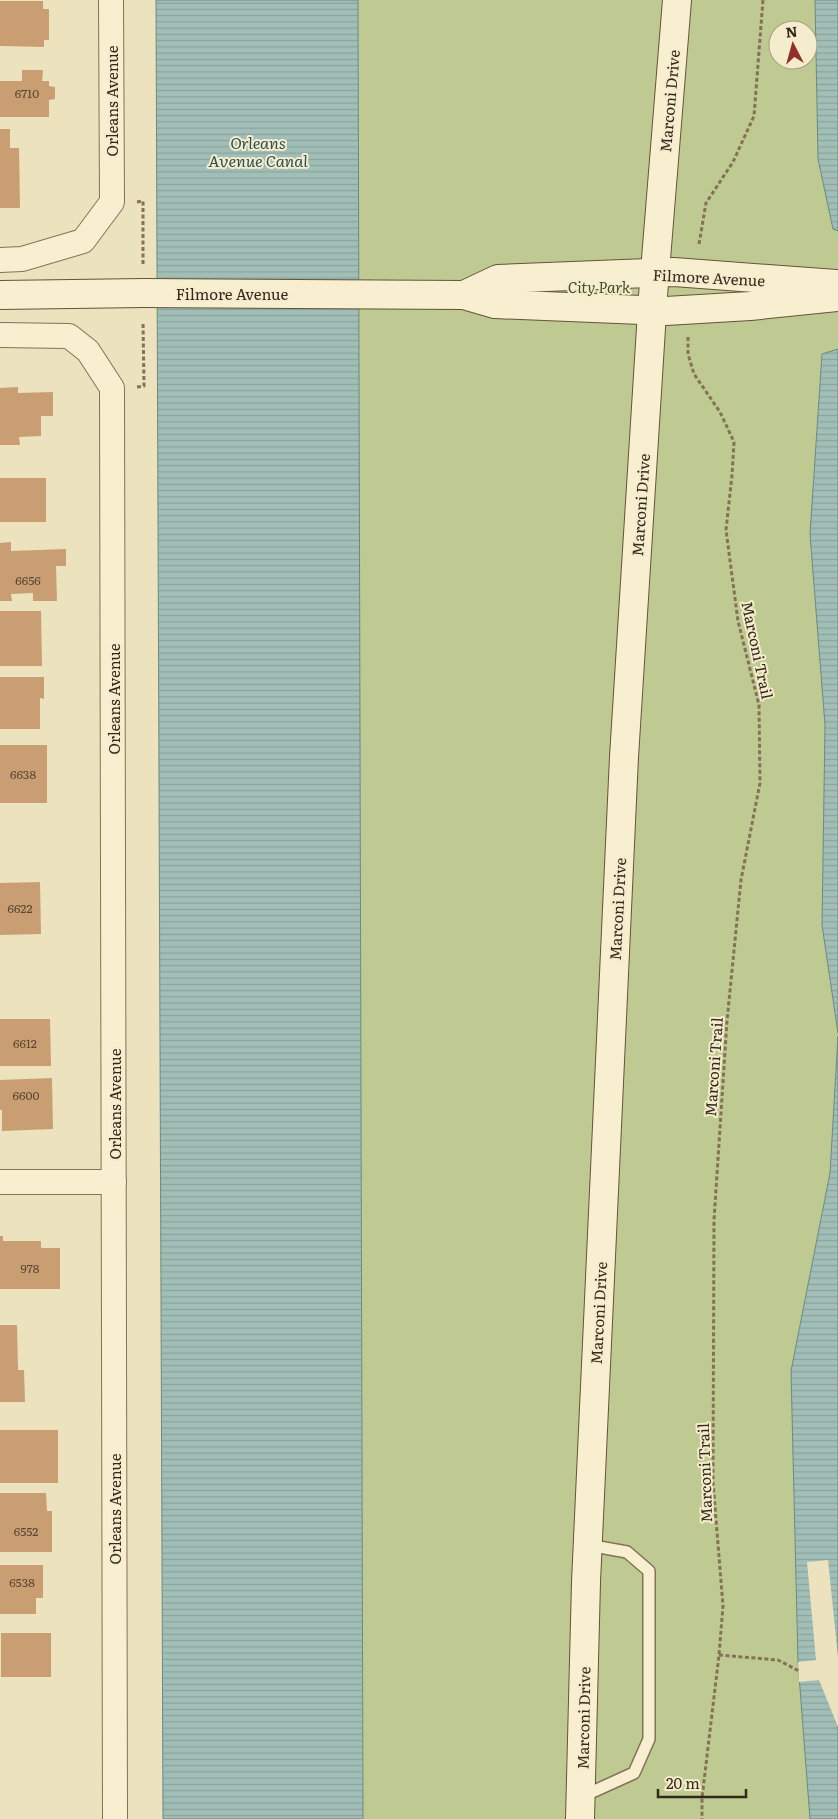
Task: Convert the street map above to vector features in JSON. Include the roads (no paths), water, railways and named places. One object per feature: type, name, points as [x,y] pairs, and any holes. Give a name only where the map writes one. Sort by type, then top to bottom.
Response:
[{"type":"street","name":"Orleans Avenue","points":[[0,260],[22,259],[83,241],[112,202],[111,0]]},
{"type":"street","name":"Marconi Drive","points":[[581,1808],[588,1545],[624,757],[652,311],[678,0]]},
{"type":"street","name":"Filmore Avenue","points":[[464,295],[498,278],[674,272],[838,284]]},
{"type":"street","name":"Filmore Avenue","points":[[0,295],[144,293],[464,295],[495,304],[652,311],[750,306],[838,298]]},
{"type":"street","name":"Orleans Avenue","points":[[0,335],[69,336],[88,350],[112,388],[115,1819]]},
{"type":"street","points":[[0,1182],[114,1182]]},
{"type":"lane","points":[[581,1808],[634,1773],[649,1739],[648,1571],[627,1552],[588,1545]]},
{"type":"water","name":"Orleans Avenue Canal","points":[[156,0],[358,0],[363,1819],[163,1819]]},
{"type":"water","points":[[815,0],[838,0],[838,231],[833,229],[818,159],[816,70],[818,70],[818,20],[815,20]]},
{"type":"water","points":[[838,349],[838,1033],[822,925],[825,725],[810,534],[822,354]]},
{"type":"water","points":[[838,1036],[838,1819],[810,1819],[798,1662],[791,1371],[830,1173]]},
{"type":"park label","name":"City Park","points":[[599,286]]}]
